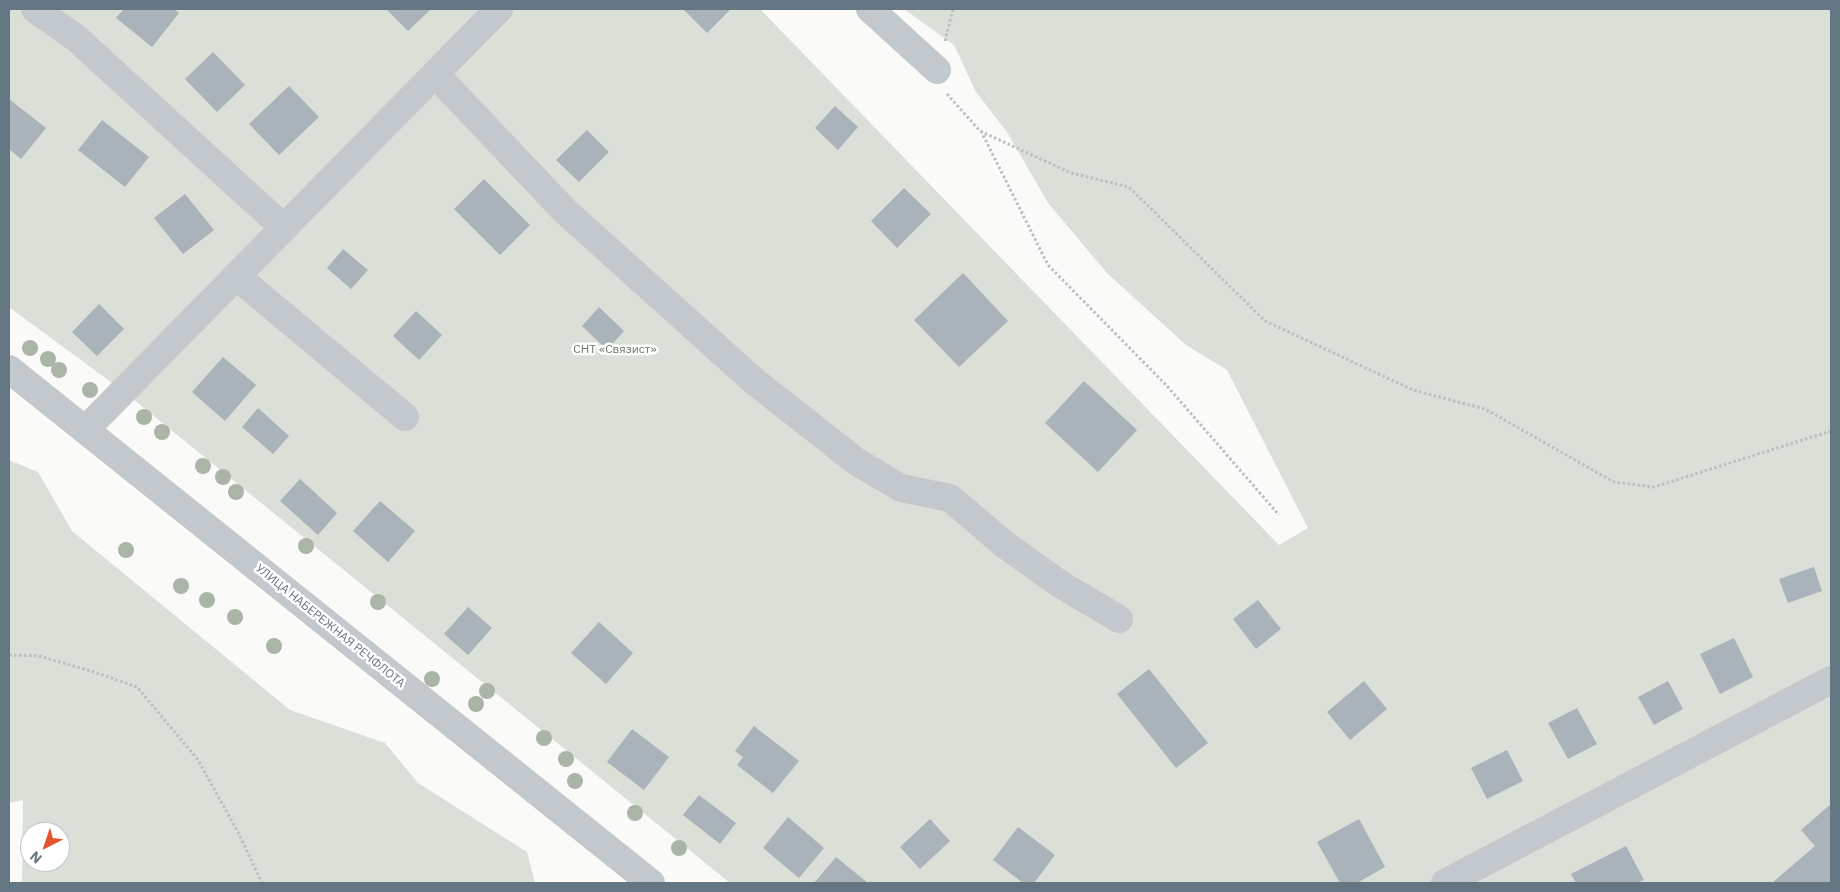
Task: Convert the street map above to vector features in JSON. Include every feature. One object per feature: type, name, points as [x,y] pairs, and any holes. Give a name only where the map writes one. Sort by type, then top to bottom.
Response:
[{"type":"street","points":[[35,9],[76,38],[284,228]]},
{"type":"street","points":[[85,430],[499,9]]},
{"type":"street","points":[[870,9],[937,70]]},
{"type":"street","points":[[435,74],[565,211],[754,381],[857,462],[901,488],[950,498],[1004,544],[1060,584],[1119,619]]},
{"type":"street","points":[[236,276],[405,418]]},
{"type":"street","name":"УЛИЦА НАБЕРЕЖНАЯ РЕЧФЛОТА","points":[[9,369],[651,883]]},
{"type":"street","points":[[1446,883],[1831,680]]},
{"type":"path","points":[[937,70],[946,93],[980,131],[1048,266],[1167,386],[1279,515]]},
{"type":"path","points":[[980,131],[1071,173],[1129,187],[1265,321],[1413,390],[1485,408],[1614,482],[1654,487],[1831,431]]},
{"type":"path","points":[[9,655],[39,656],[137,687],[198,760],[239,834],[262,883]]},
{"type":"green space","name":"СНТ «Связист»","points":[[9,9],[760,9],[1279,545],[1308,528],[1227,370],[1186,345],[1107,273],[1048,203],[1007,132],[976,92],[954,45],[904,9],[1831,9],[1831,883],[730,883],[123,391],[9,307]]},
{"type":"green space","points":[[9,460],[38,472],[72,531],[290,710],[385,743],[418,783],[527,852],[535,883],[22,883],[22,872],[70,872],[70,822],[23,822],[23,800],[9,803]]},
{"type":"building","points":[[124,9],[174,9],[179,13],[152,47],[116,18]]},
{"type":"building","points":[[386,9],[431,9],[408,31]]},
{"type":"building","points":[[683,9],[731,9],[707,33]]},
{"type":"building","points":[[213,52],[245,85],[217,112],[185,79]]},
{"type":"building","points":[[289,86],[319,117],[279,155],[249,124]]},
{"type":"building","points":[[9,99],[46,128],[21,159],[9,149]]},
{"type":"building","points":[[835,106],[858,127],[838,150],[815,128]]},
{"type":"building","points":[[102,120],[149,157],[125,187],[78,150]]},
{"type":"building","points":[[587,130],[609,152],[579,182],[556,160]]},
{"type":"building","points":[[484,179],[530,225],[500,255],[454,209]]},
{"type":"building","points":[[904,188],[931,214],[897,248],[871,221]]},
{"type":"building","points":[[185,194],[214,230],[183,254],[154,218]]},
{"type":"building","points":[[343,249],[368,270],[351,289],[327,268]]},
{"type":"building","points":[[963,273],[1008,321],[959,367],[914,320]]},
{"type":"building","points":[[99,304],[124,329],[97,356],[72,332]]},
{"type":"building","points":[[599,307],[624,331],[607,350],[582,326]]},
{"type":"building","points":[[416,311],[442,335],[419,360],[393,336]]},
{"type":"building","points":[[223,357],[256,385],[225,421],[192,392]]},
{"type":"building","points":[[1084,381],[1137,430],[1098,472],[1045,423]]},
{"type":"building","points":[[258,408],[289,436],[273,454],[242,427]]},
{"type":"building","points":[[300,479],[337,513],[318,535],[280,501]]},
{"type":"building","points":[[380,501],[415,531],[388,562],[353,531]]},
{"type":"building","points":[[1814,567],[1822,591],[1788,603],[1779,579]]},
{"type":"building","points":[[1258,600],[1281,629],[1256,649],[1233,619]]},
{"type":"building","points":[[468,607],[492,628],[468,655],[444,634]]},
{"type":"building","points":[[599,622],[633,653],[606,684],[571,653]]},
{"type":"building","points":[[1734,638],[1753,677],[1720,694],[1700,654]]},
{"type":"building","points":[[1149,669],[1208,743],[1176,768],[1117,694]]},
{"type":"building","points":[[1364,681],[1387,709],[1350,740],[1327,712]]},
{"type":"building","points":[[1668,681],[1683,709],[1654,725],[1638,697]]},
{"type":"building","points":[[1577,708],[1597,744],[1568,759],[1548,723]]},
{"type":"building","points":[[754,726],[799,761],[773,793],[737,765],[743,757],[735,751]]},
{"type":"building","points":[[632,729],[669,757],[644,790],[607,762]]},
{"type":"building","points":[[1507,750],[1523,781],[1487,799],[1471,768]]},
{"type":"building","points":[[699,795],[736,823],[720,844],[683,815]]},
{"type":"building","points":[[1831,804],[1831,883],[1772,883],[1815,846],[1801,830]]},
{"type":"building","points":[[788,817],[824,848],[799,878],[763,848]]},
{"type":"building","points":[[930,819],[950,841],[920,869],[900,847]]},
{"type":"building","points":[[1359,819],[1385,867],[1357,883],[1340,883],[1317,842]]},
{"type":"building","points":[[1018,827],[1055,855],[1034,883],[1023,883],[993,860]]},
{"type":"building","points":[[1626,846],[1644,880],[1637,883],[1576,883],[1571,874]]},
{"type":"building","points":[[836,857],[868,883],[814,883]]}]
